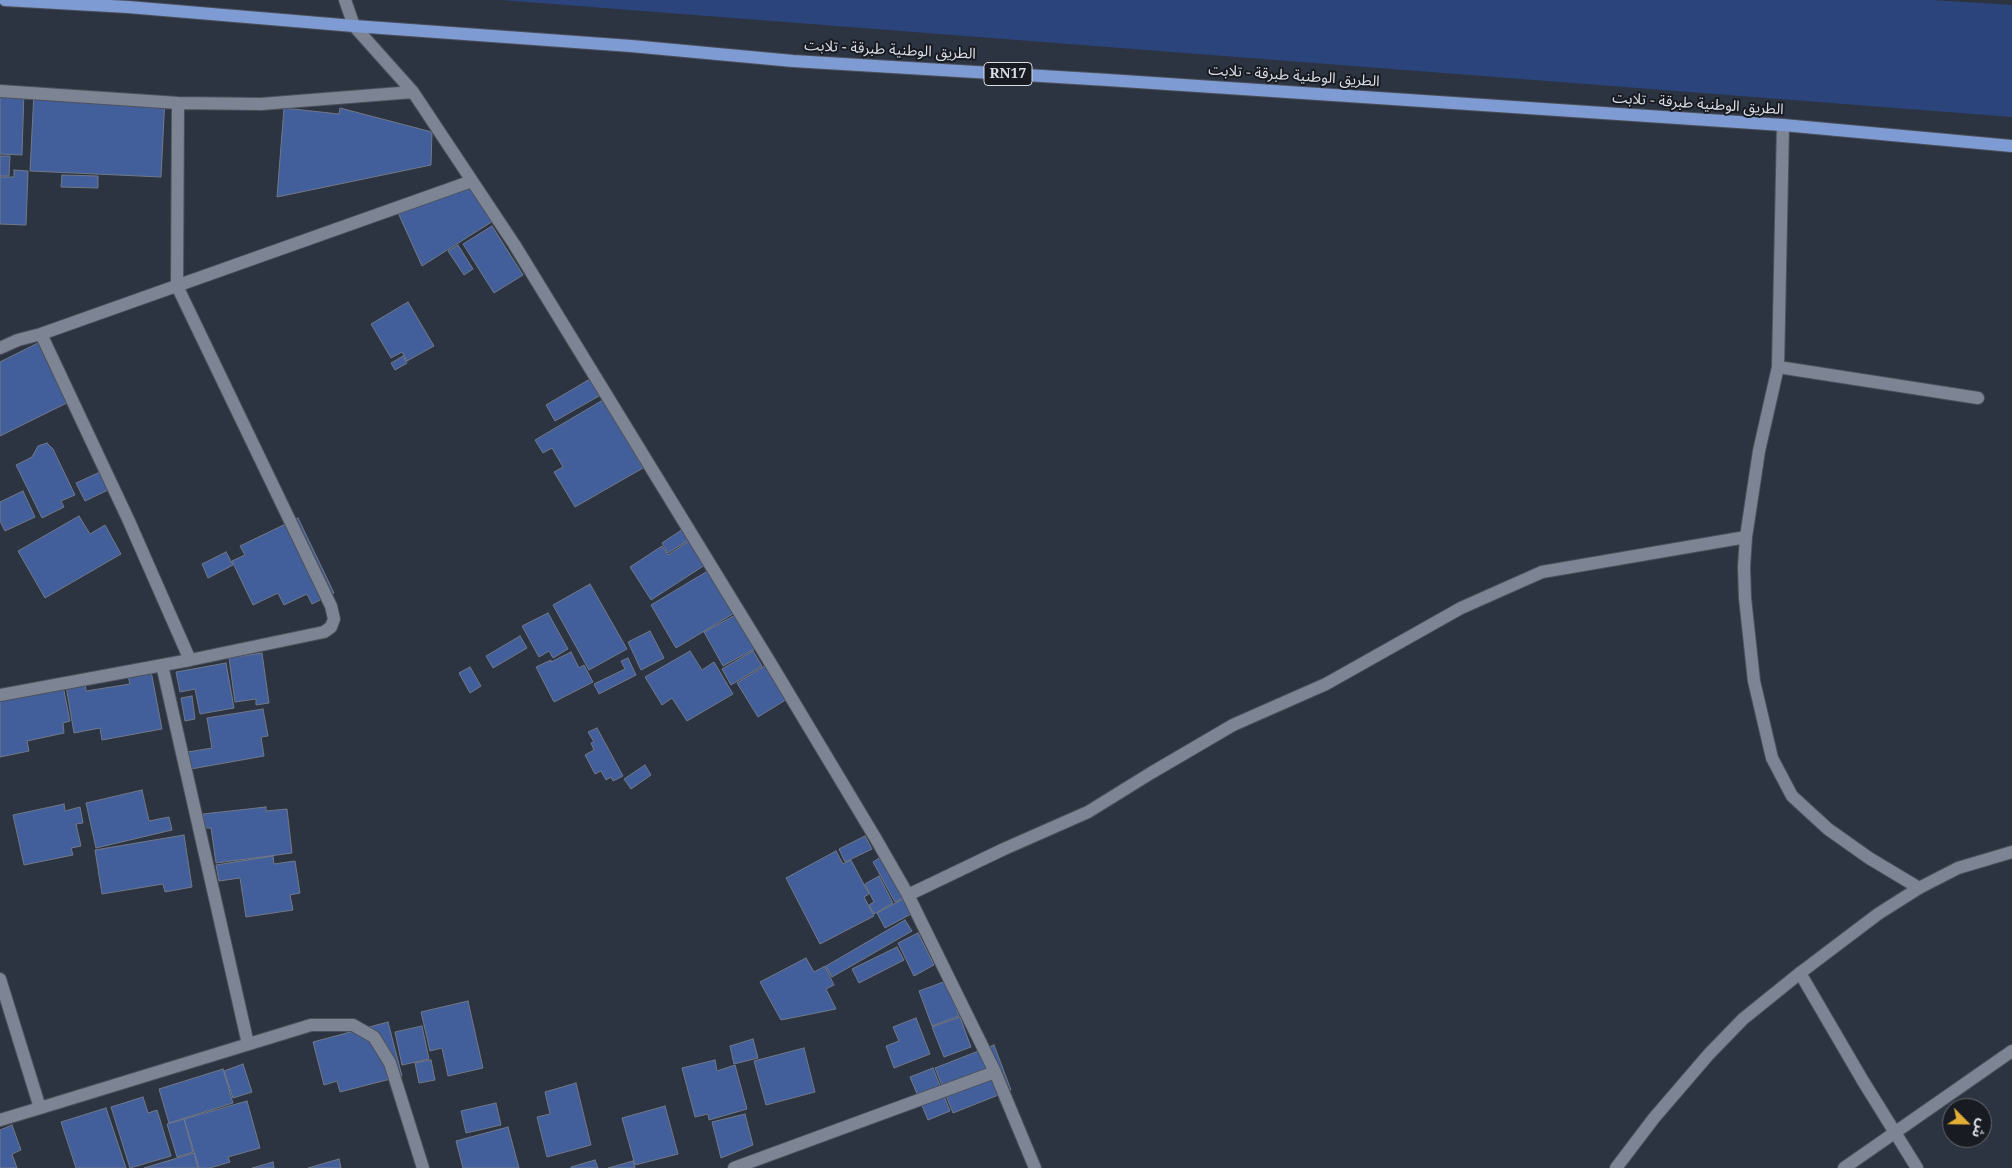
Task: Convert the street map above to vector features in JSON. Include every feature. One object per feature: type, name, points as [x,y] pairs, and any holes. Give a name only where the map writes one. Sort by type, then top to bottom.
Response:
[{"type":"main road","name":"الطريق الوطنية طبرقة - تلابت","points":[[5,0],[128,7],[631,46],[794,61],[1783,125],[2012,146]]},
{"type":"street","points":[[345,0],[354,26],[413,92],[514,244],[768,659],[908,895],[995,1072],[1035,1168]]},
{"type":"street","points":[[0,91],[178,103],[261,104],[413,92]]},
{"type":"street","points":[[0,695],[190,660],[324,632],[332,627],[334,619],[331,606],[177,286],[178,103]]},
{"type":"street","points":[[1783,125],[1778,367],[1759,451],[1746,538],[1744,567],[1745,598],[1754,681],[1772,758],[1792,796],[1828,829],[1869,858],[1919,888]]},
{"type":"street","points":[[0,348],[18,340],[41,334],[472,180]]},
{"type":"street","points":[[41,334],[128,519],[190,660]]},
{"type":"street","points":[[1778,367],[1978,398]]},
{"type":"street","points":[[908,895],[1004,849],[1088,812],[1150,773],[1233,725],[1326,684],[1461,608],[1542,572],[1746,538]]},
{"type":"street","points":[[162,665],[248,1044]]},
{"type":"street","points":[[1616,1168],[1654,1118],[1709,1054],[1743,1019],[1800,973],[1878,914],[1919,888],[1958,868],[2012,852]]},
{"type":"street","points":[[1800,973],[1895,1133],[1918,1168]]},
{"type":"street","points":[[0,979],[40,1108]]},
{"type":"street","points":[[0,1120],[311,1025],[353,1025],[374,1037],[390,1063],[423,1168]]},
{"type":"street","points":[[1844,1168],[2012,1051]]},
{"type":"street","points":[[734,1168],[995,1072]]},
{"type":"shaded area","points":[[501,0],[1932,0],[2012,5],[2012,117]]},
{"type":"building","points":[[0,89],[24,90],[22,155],[0,154]]},
{"type":"building","points":[[34,92],[165,97],[161,177],[30,171]]},
{"type":"building","points":[[284,108],[339,114],[340,108],[432,132],[431,165],[277,197]]},
{"type":"building","points":[[0,156],[10,156],[9,176],[0,176]]},
{"type":"building","points":[[14,170],[28,171],[26,225],[0,224],[0,177],[14,177]]},
{"type":"building","points":[[62,175],[98,176],[98,188],[61,187]]},
{"type":"building","points":[[470,185],[493,221],[422,266],[395,206]]},
{"type":"building","points":[[492,226],[523,275],[494,293],[463,244]]},
{"type":"building","points":[[458,245],[473,269],[464,275],[448,251]]},
{"type":"building","points":[[408,302],[434,346],[407,361],[402,352],[391,358],[371,324]]},
{"type":"building","points":[[44,340],[77,398],[0,436],[0,362]]},
{"type":"building","points":[[403,356],[407,363],[395,370],[391,363]]},
{"type":"building","points":[[590,379],[599,396],[555,421],[546,405]]},
{"type":"building","points":[[603,400],[643,468],[575,507],[554,472],[563,467],[552,448],[543,453],[535,440]]},
{"type":"building","points":[[47,443],[53,449],[75,495],[61,501],[64,507],[42,518],[16,465],[32,457],[38,446]]},
{"type":"building","points":[[100,472],[108,490],[85,501],[76,483]]},
{"type":"building","points":[[23,491],[35,517],[5,531],[0,521],[0,502]]},
{"type":"building","points":[[79,516],[90,534],[105,525],[121,554],[45,598],[18,551]]},
{"type":"building","points":[[298,518],[334,593],[312,604],[307,594],[284,605],[278,593],[253,605],[232,561],[245,555],[240,546]]},
{"type":"building","points":[[683,529],[690,539],[668,553],[662,543]]},
{"type":"building","points":[[695,537],[711,561],[651,600],[630,567],[662,546],[668,555]]},
{"type":"building","points":[[226,552],[233,565],[208,578],[202,564]]},
{"type":"building","points":[[711,569],[736,612],[676,648],[651,605]]},
{"type":"building","points":[[590,584],[627,649],[589,670],[553,605]]},
{"type":"building","points":[[548,613],[568,649],[553,658],[549,651],[539,657],[522,626]]},
{"type":"building","points":[[739,613],[758,647],[723,666],[704,632]]},
{"type":"building","points":[[650,631],[664,658],[641,670],[628,642]]},
{"type":"building","points":[[520,636],[527,648],[493,668],[486,656]]},
{"type":"building","points":[[690,651],[702,670],[714,662],[733,694],[687,721],[672,698],[662,705],[645,677]]},
{"type":"building","points":[[753,651],[762,666],[731,685],[722,669]]},
{"type":"building","points":[[571,652],[579,668],[584,665],[593,682],[554,702],[536,667]]},
{"type":"building","points":[[262,653],[269,703],[256,705],[256,699],[235,702],[229,658]]},
{"type":"building","points":[[628,658],[636,675],[599,694],[594,684],[625,669],[621,661]]},
{"type":"building","points":[[771,662],[792,696],[758,717],[737,683]]},
{"type":"building","points":[[226,663],[234,708],[200,714],[195,689],[180,692],[176,672]]},
{"type":"building","points":[[470,667],[481,686],[470,693],[459,673]]},
{"type":"building","points":[[151,671],[162,729],[102,740],[100,728],[74,733],[66,686],[85,683],[86,691],[130,684],[128,676]]},
{"type":"building","points":[[63,686],[70,721],[63,723],[64,733],[27,741],[29,751],[0,757],[0,698]]},
{"type":"building","points":[[192,696],[195,719],[185,721],[181,698]]},
{"type":"building","points":[[263,709],[268,736],[261,737],[264,756],[191,769],[188,752],[212,748],[207,718]]},
{"type":"building","points":[[597,728],[623,776],[613,781],[611,777],[606,780],[601,771],[595,774],[585,755],[594,750],[591,743],[594,742],[588,732]]},
{"type":"building","points":[[645,765],[651,775],[631,789],[624,779]]},
{"type":"building","points":[[142,790],[149,821],[169,817],[172,830],[96,848],[86,803]]},
{"type":"building","points":[[64,804],[65,811],[80,807],[83,823],[76,824],[81,846],[71,848],[73,855],[24,865],[13,815]]},
{"type":"building","points":[[266,807],[266,811],[287,809],[292,853],[216,863],[211,828],[205,828],[203,814]]},
{"type":"building","points":[[184,835],[192,887],[165,892],[163,884],[102,894],[95,850]]},
{"type":"building","points":[[865,836],[872,849],[845,862],[839,849]]},
{"type":"building","points":[[836,851],[843,864],[851,860],[869,894],[864,897],[874,916],[820,944],[786,878]]},
{"type":"building","points":[[884,855],[907,896],[895,902],[873,862]]},
{"type":"building","points":[[273,856],[274,864],[295,861],[300,893],[290,895],[293,910],[246,917],[240,878],[219,881],[216,865]]},
{"type":"building","points":[[879,876],[893,903],[874,914],[869,905],[874,902],[865,884]]},
{"type":"building","points":[[903,899],[911,914],[885,928],[877,913]]},
{"type":"building","points":[[905,920],[912,931],[832,977],[826,966]]},
{"type":"building","points":[[918,933],[934,965],[914,976],[898,943]]},
{"type":"building","points":[[897,947],[904,960],[859,983],[852,969]]},
{"type":"building","points":[[806,958],[814,972],[825,966],[834,985],[826,989],[836,1009],[781,1020],[760,982]]},
{"type":"building","points":[[946,981],[959,1016],[932,1026],[919,991]]},
{"type":"building","points":[[468,1001],[483,1068],[448,1076],[442,1048],[430,1051],[421,1012]]},
{"type":"building","points":[[960,1017],[971,1047],[944,1057],[932,1027]]},
{"type":"building","points":[[916,1018],[930,1054],[894,1068],[886,1046],[899,1041],[893,1027]]},
{"type":"building","points":[[388,1022],[402,1076],[340,1092],[337,1081],[324,1085],[313,1042]]},
{"type":"building","points":[[422,1026],[429,1059],[402,1065],[395,1032]]},
{"type":"building","points":[[753,1039],[758,1058],[734,1064],[730,1046]]},
{"type":"building","points":[[994,1045],[1011,1090],[953,1113],[935,1068]]},
{"type":"building","points":[[804,1048],[815,1092],[766,1105],[754,1061]]},
{"type":"building","points":[[431,1060],[435,1080],[419,1083],[415,1063]]},
{"type":"building","points":[[715,1060],[717,1071],[735,1065],[747,1109],[709,1120],[708,1114],[695,1117],[682,1068]]},
{"type":"building","points":[[243,1064],[252,1092],[233,1098],[224,1071]]},
{"type":"building","points":[[933,1068],[950,1111],[928,1120],[910,1077]]},
{"type":"building","points":[[223,1069],[233,1103],[169,1123],[159,1089]]},
{"type":"building","points":[[576,1083],[591,1145],[547,1157],[537,1117],[550,1114],[545,1092]]},
{"type":"building","points":[[143,1097],[148,1113],[157,1110],[171,1156],[130,1168],[111,1107]]},
{"type":"building","points":[[247,1101],[260,1148],[228,1157],[230,1162],[210,1168],[199,1168],[184,1119]]},
{"type":"building","points":[[496,1103],[501,1125],[466,1133],[461,1111]]},
{"type":"building","points":[[665,1106],[678,1154],[635,1165],[622,1118]]},
{"type":"building","points":[[106,1108],[126,1168],[76,1168],[61,1122]]},
{"type":"building","points":[[745,1114],[753,1145],[721,1158],[712,1122]]},
{"type":"building","points":[[184,1119],[193,1152],[177,1157],[167,1124]]},
{"type":"building","points":[[12,1125],[21,1150],[12,1154],[17,1168],[0,1168],[0,1130]]},
{"type":"building","points":[[508,1127],[519,1168],[463,1168],[456,1141]]},
{"type":"building","points":[[194,1153],[198,1168],[144,1168]]},
{"type":"building","points":[[339,1159],[341,1168],[308,1168]]},
{"type":"building","points":[[595,1160],[598,1168],[571,1168],[571,1167]]},
{"type":"building","points":[[633,1161],[635,1168],[608,1168]]},
{"type":"building","points":[[273,1162],[274,1168],[252,1168]]}]
